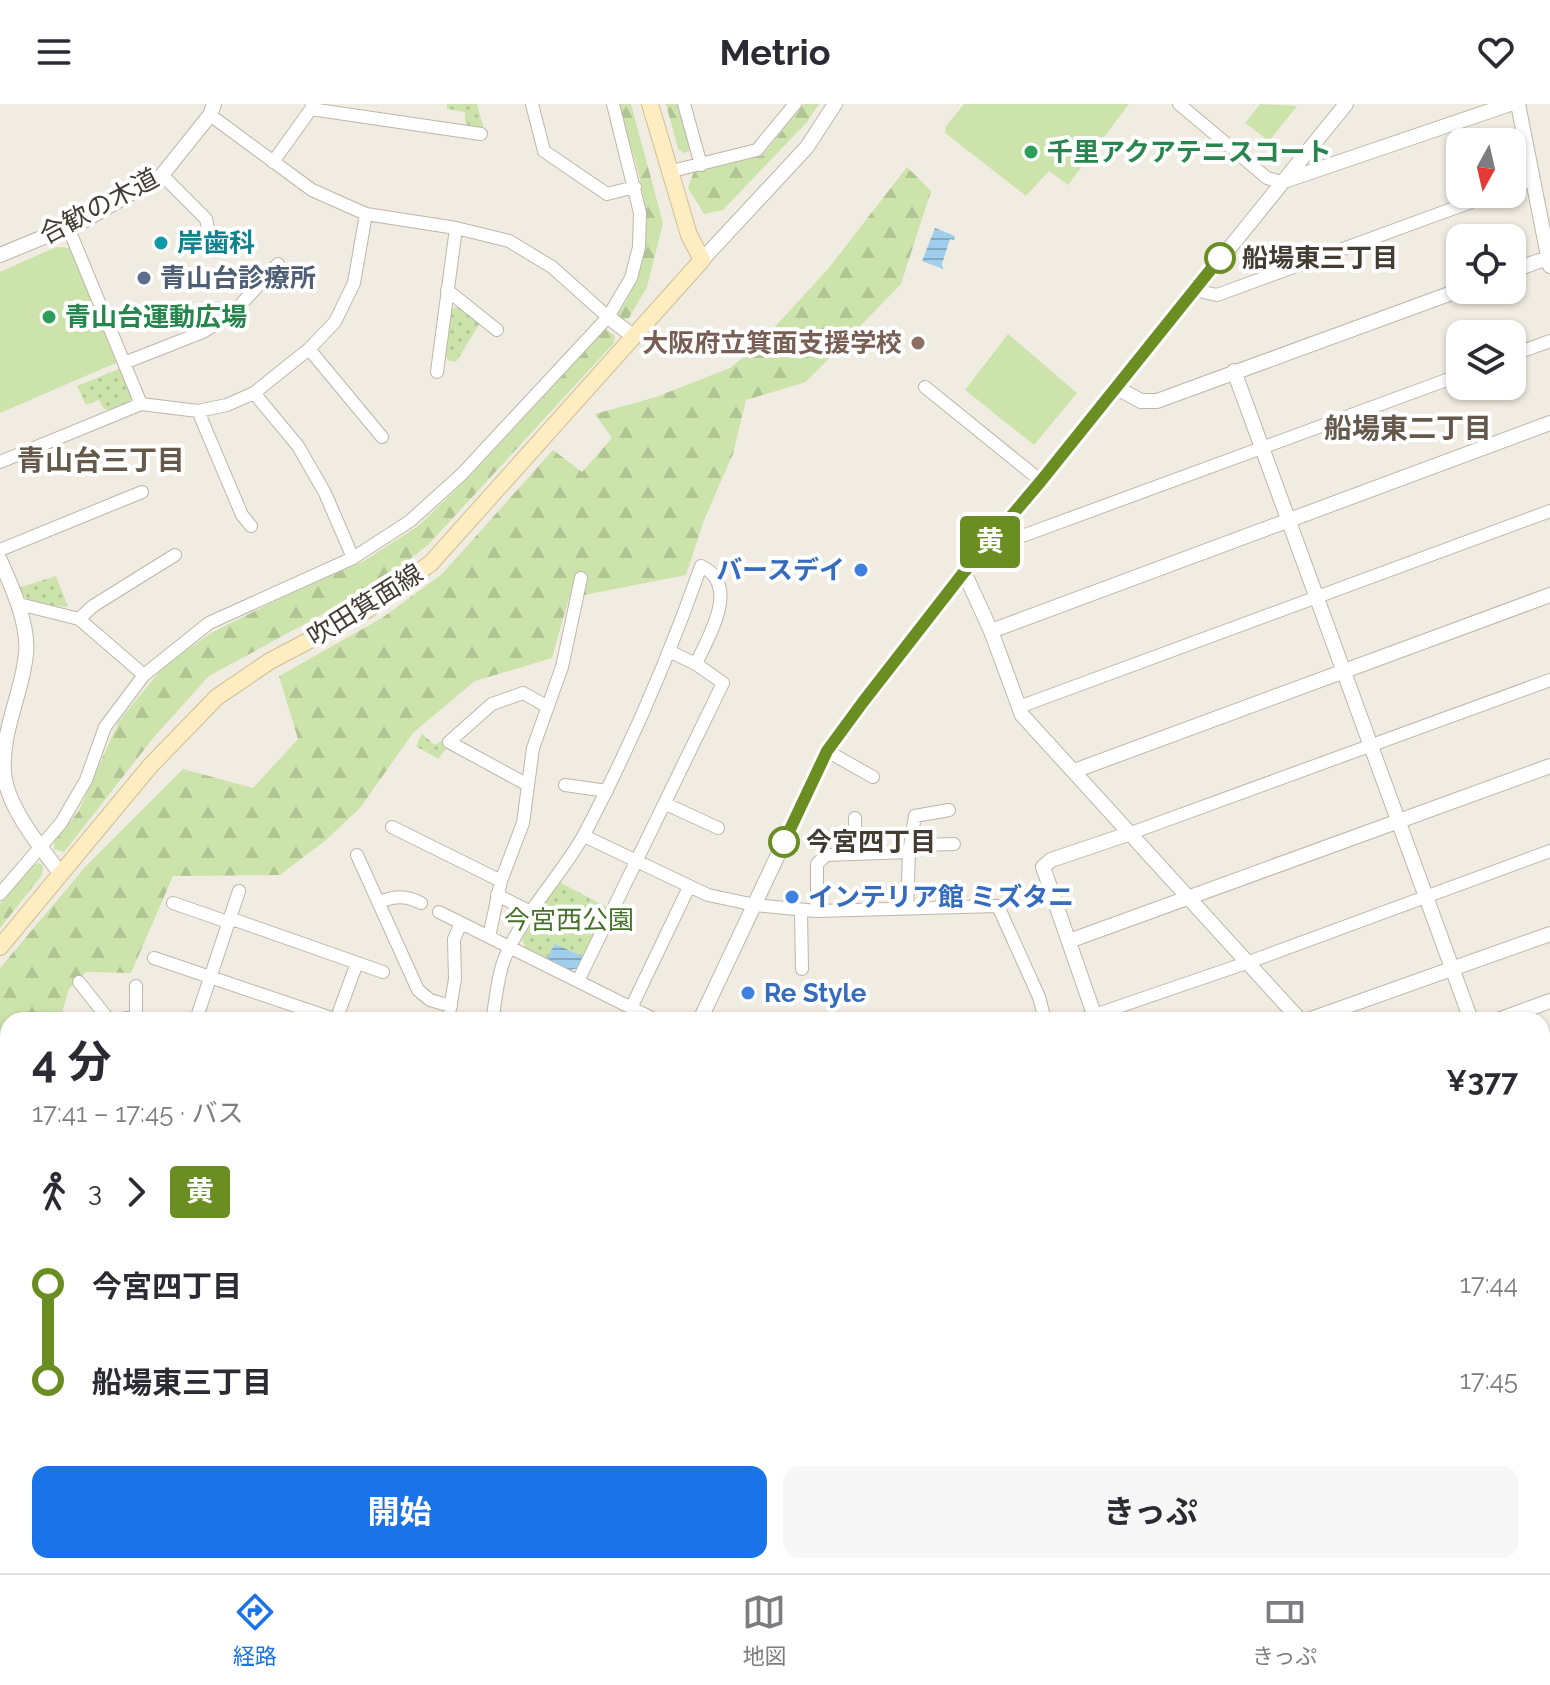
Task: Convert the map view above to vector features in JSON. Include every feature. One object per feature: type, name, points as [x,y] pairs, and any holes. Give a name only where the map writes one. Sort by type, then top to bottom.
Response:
[{"type":"main road","points":[[650,104],[668,172],[689,235],[702,260]]},
{"type":"main road","name":"吹田箕面線","points":[[0,947],[151,765],[217,697],[270,661],[367,610],[431,563],[702,260]]},
{"type":"street","points":[[532,104],[544,151],[607,194],[635,187]]},
{"type":"street","points":[[0,894],[61,823],[86,780],[105,727],[144,675],[209,623],[353,558],[410,521],[462,474],[608,317],[631,278],[639,247],[640,213],[613,104]]},
{"type":"street","points":[[684,104],[701,165]]},
{"type":"street","points":[[668,172],[757,150],[795,104]]},
{"type":"street","points":[[702,260],[807,147],[835,104]]},
{"type":"street","points":[[1179,104],[1267,178],[1281,182],[1510,104]]},
{"type":"street","points":[[704,1012],[827,751],[964,572],[1346,104]]},
{"type":"street","points":[[1518,104],[1549,260],[1526,267]]},
{"type":"street","points":[[273,162],[312,106],[481,134]]},
{"type":"street","points":[[212,110],[273,162],[312,190],[366,214],[456,228],[509,241],[552,267],[633,336]]},
{"type":"street","name":"合歓の木道","points":[[0,255],[68,227],[162,175],[212,110]]},
{"type":"street","points":[[162,175],[206,219],[210,237],[197,247]]},
{"type":"street","points":[[1526,182],[1533,180]]},
{"type":"street","points":[[1194,290],[1217,295],[1455,208]]},
{"type":"street","points":[[0,462],[141,404],[198,411],[227,405],[254,393],[309,349],[335,322],[354,283],[366,214]]},
{"type":"street","points":[[68,227],[141,404]]},
{"type":"street","points":[[437,372],[456,228]]},
{"type":"street","points":[[124,363],[203,332],[223,320],[254,292],[278,264]]},
{"type":"street","points":[[447,290],[497,330]]},
{"type":"street","points":[[1115,387],[1141,401],[1157,401],[1446,295]]},
{"type":"street","points":[[1526,350],[1550,341]]},
{"type":"street","points":[[309,349],[382,437]]},
{"type":"street","points":[[1234,371],[1468,1012]]},
{"type":"street","points":[[1000,529],[1010,537],[1025,535],[1446,380]]},
{"type":"street","points":[[925,387],[1041,481]]},
{"type":"street","points":[[254,393],[298,446],[325,493],[353,558]]},
{"type":"street","points":[[198,411],[242,515],[251,526]]},
{"type":"street","points":[[991,631],[1550,423]]},
{"type":"street","points":[[0,550],[142,492]]},
{"type":"street","points":[[1019,707],[1550,511]]},
{"type":"street","points":[[79,619],[93,606],[175,555]]},
{"type":"street","points":[[0,560],[19,604],[26,652],[7,728],[4,776],[17,812],[61,874]]},
{"type":"street","points":[[494,1012],[504,960],[531,912],[584,836],[607,791],[671,652],[701,566],[713,572],[718,580],[721,606],[696,664]]},
{"type":"street","points":[[964,572],[991,631],[1022,715],[1293,1012]]},
{"type":"street","points":[[489,937],[501,881],[523,823],[533,748],[562,667],[581,578]]},
{"type":"street","points":[[1074,771],[1550,595]]},
{"type":"street","points":[[19,604],[79,619],[144,675]]},
{"type":"street","points":[[578,981],[723,683],[696,664],[671,652]]},
{"type":"street","points":[[1093,1012],[1043,865],[1550,680]]},
{"type":"street","points":[[528,785],[449,742],[492,704],[523,693],[548,707]]},
{"type":"street","points":[[827,751],[873,777]]},
{"type":"street","points":[[1069,941],[1550,766]]},
{"type":"street","points":[[565,785],[607,791]]},
{"type":"street","points":[[666,804],[718,828]]},
{"type":"street","points":[[907,908],[909,852],[915,816],[949,810]]},
{"type":"street","points":[[855,818],[855,854]]},
{"type":"street","points":[[392,827],[501,881]]},
{"type":"street","points":[[584,836],[708,895],[755,905],[801,911],[998,906],[1043,1012]]},
{"type":"street","points":[[817,911],[817,864],[826,855],[909,852],[920,845],[954,844]]},
{"type":"street","points":[[1109,1012],[1550,851]]},
{"type":"street","points":[[357,855],[418,990],[430,1000],[451,1006]]},
{"type":"street","points":[[631,1008],[689,887]]},
{"type":"street","points":[[199,1012],[239,891]]},
{"type":"street","points":[[497,895],[531,912]]},
{"type":"street","points":[[379,902],[396,896],[421,903]]},
{"type":"street","points":[[173,903],[383,972]]},
{"type":"street","points":[[801,911],[802,969]]},
{"type":"street","points":[[439,912],[639,1012]]},
{"type":"street","points":[[450,1012],[455,979],[454,939],[461,923]]},
{"type":"street","points":[[1331,1012],[1550,934]]},
{"type":"street","points":[[154,958],[312,1012]]},
{"type":"street","points":[[339,1012],[357,963]]},
{"type":"street","points":[[79,982],[105,1012]]},
{"type":"street","points":[[136,986],[139,1012]]},
{"type":"street","points":[[1520,1012],[1550,1001]]},
{"type":"green space","points":[[447,104],[477,104],[484,129],[469,126],[465,122],[465,112],[447,109]]},
{"type":"green space","points":[[618,104],[631,104],[663,223],[647,287],[629,318],[621,320],[618,314],[631,291],[639,266],[645,213],[638,173]]},
{"type":"green space","points":[[666,104],[679,104],[690,151],[684,153],[678,149]]},
{"type":"green space","points":[[804,104],[819,104],[807,122],[723,210],[704,214],[688,188],[694,171],[762,156]]},
{"type":"green space","name":"千里アクアテニスコート","points":[[964,104],[1129,104],[1068,185],[1049,171],[1026,196],[945,133],[946,126]]},
{"type":"green space","points":[[1260,104],[1297,106],[1269,141],[1245,123]]},
{"type":"green space","points":[[907,167],[931,191],[901,284],[806,382],[746,400],[733,454],[704,520],[686,575],[569,598],[552,658],[475,681],[413,733],[360,808],[326,840],[280,875],[173,876],[131,973],[86,972],[69,989],[62,1012],[0,1012],[0,968],[86,866],[183,769],[253,788],[298,739],[279,676],[382,618],[442,574],[553,450],[582,472],[612,438],[595,414],[656,397],[730,368],[759,344],[828,269]]},
{"type":"green space","name":"青山台運動広場","points":[[56,247],[70,248],[118,362],[0,413],[0,272]]},
{"type":"green space","points":[[458,307],[480,323],[456,362],[449,361],[444,354],[451,309]]},
{"type":"green space","points":[[606,329],[615,336],[614,343],[428,545],[378,584],[209,676],[154,737],[64,852],[54,849],[54,842],[78,812],[119,721],[164,666],[211,633],[364,561],[418,526],[471,475]]},
{"type":"green space","points":[[1008,334],[1077,393],[1034,445],[965,390]]},
{"type":"green space","points":[[121,368],[132,397],[129,404],[110,411],[103,408],[99,400],[86,405],[77,386]]},
{"type":"green space","points":[[56,576],[68,607],[33,601],[18,588]]},
{"type":"green space","points":[[422,734],[435,745],[441,741],[449,745],[438,759],[416,746]]},
{"type":"green space","points":[[39,863],[43,866],[42,875],[0,928],[0,904],[31,865]]},
{"type":"green space","name":"今宮西公園","points":[[559,882],[607,907],[584,957],[546,959],[525,948],[522,938]]},
{"type":"water","points":[[935,228],[955,236],[954,240],[950,239],[943,269],[922,261]]},
{"type":"water","points":[[555,944],[584,957],[580,968],[569,970],[546,959]]},
{"type":"bus line","name":"黄","points":[[784,842],[827,751],[863,702],[964,572],[1220,258]]},
{"type":"place","name":"千里アクアテニスコート","points":[[1031,152]]},
{"type":"place","name":"岸歯科","points":[[161,243]]},
{"type":"place","name":"船場東三丁目","points":[[1220,258]]},
{"type":"place","name":"青山台診療所","points":[[144,278]]},
{"type":"place","name":"青山台運動広場","points":[[49,317]]},
{"type":"place","name":"大阪府立箕面支援学校","points":[[918,343]]},
{"type":"place","name":"バースデイ","points":[[861,570]]},
{"type":"place","name":"今宮四丁目","points":[[784,842]]},
{"type":"place","name":"インテリア館 ミズタニ","points":[[792,897]]},
{"type":"place","name":"Re Style","points":[[748,993]]},
{"type":"district","name":"船場東二丁目","points":[[1408,428]]},
{"type":"district","name":"青山台三丁目","points":[[101,460]]}]
